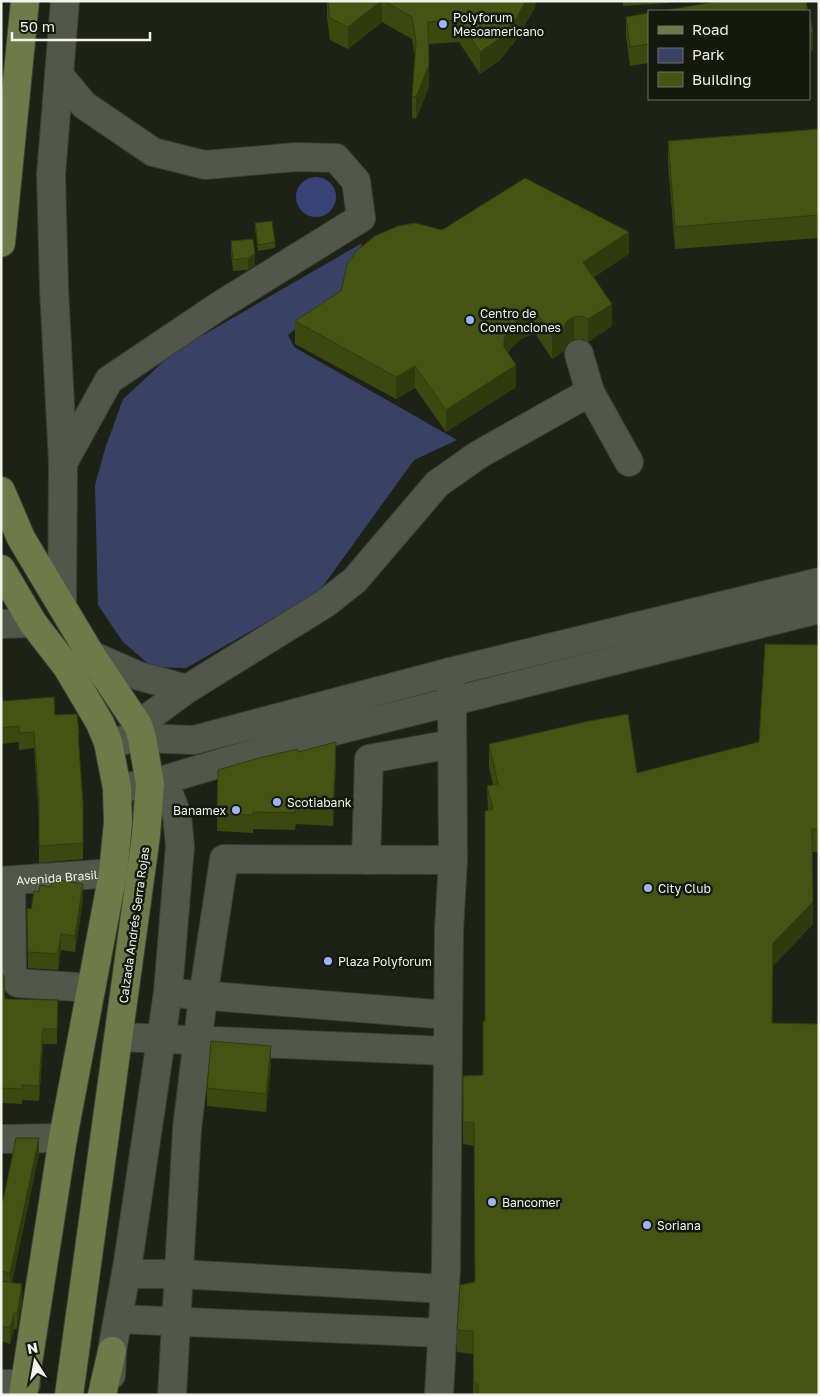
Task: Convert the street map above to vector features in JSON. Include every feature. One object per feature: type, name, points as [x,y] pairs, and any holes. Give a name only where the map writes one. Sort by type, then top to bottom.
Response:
[{"type":"main road","points":[[1,243],[25,1]]},
{"type":"main road","name":"Calzada Andrés Serra Rojas","points":[[1,491],[21,538],[140,732],[150,784],[146,836],[69,1395]]},
{"type":"main road","points":[[1,569],[33,623],[67,667],[100,723],[108,742],[117,788],[118,823],[112,873],[17,1387]]},
{"type":"main road","points":[[83,1033],[118,1037]]},
{"type":"main road","points":[[102,1395],[112,1350]]},
{"type":"street","points":[[62,605],[63,463],[54,288],[51,175],[65,1]]},
{"type":"street","points":[[59,75],[84,105],[153,152],[205,165],[296,157],[336,158],[356,181],[362,218],[219,306],[109,380],[63,463]]},
{"type":"street","points":[[579,354],[590,392],[629,462]]},
{"type":"street","points":[[108,742],[140,732],[187,689],[326,603],[356,580],[437,484],[478,455],[590,392]]},
{"type":"street","points":[[140,732],[194,740],[450,672],[819,582]]},
{"type":"street","points":[[117,788],[150,784],[295,741],[819,609]]},
{"type":"street","points":[[1,624],[33,623]]},
{"type":"street","points":[[92,655],[139,676],[187,689]]},
{"type":"street","points":[[439,1395],[445,1289],[448,930],[453,860],[452,701],[450,672]]},
{"type":"street","points":[[366,860],[369,759],[452,744]]},
{"type":"street","points":[[110,1395],[112,1350],[126,1274],[168,992],[180,846],[177,815],[169,794],[150,784]]},
{"type":"street","points":[[172,1395],[186,1136],[202,997],[224,859],[453,860]]},
{"type":"street","name":"Avenida Brasil","points":[[6,881],[112,873]]},
{"type":"street","points":[[6,881],[12,977],[18,983],[91,988]]},
{"type":"street","points":[[168,992],[202,997],[448,1015]]},
{"type":"street","points":[[118,1037],[448,1051]]},
{"type":"street","points":[[1,1139],[64,1138]]},
{"type":"street","points":[[126,1274],[178,1274],[445,1289]]},
{"type":"street","points":[[118,1319],[442,1333]]},
{"type":"green space","points":[[362,243],[346,290],[288,335],[294,347],[457,440],[414,460],[318,593],[186,668],[152,667],[123,642],[98,605],[95,485],[105,449],[123,399],[174,352]]},
{"type":"shaded area","points":[[316,177],[330,183],[336,197],[330,211],[316,217],[302,211],[296,197],[302,183]]},
{"type":"building","points":[[328,1],[381,1],[348,27],[330,18]]},
{"type":"building","points":[[384,1],[526,1],[517,17],[499,39],[480,52],[459,20],[428,22],[429,65],[416,97],[412,96],[416,42],[412,17]]},
{"type":"building","points":[[720,1],[806,1],[808,10],[667,10]]},
{"type":"building","points":[[648,13],[648,44],[630,47],[626,17]]},
{"type":"building","points":[[810,17],[813,32],[810,32]]},
{"type":"building","points":[[819,129],[819,215],[675,227],[668,141]]},
{"type":"building","name":"Centro de Convenciones","points":[[525,178],[629,232],[583,262],[612,304],[588,319],[582,316],[574,317],[567,321],[564,328],[552,336],[535,310],[521,317],[510,327],[504,339],[504,347],[516,365],[446,410],[415,366],[396,377],[295,321],[341,291],[347,265],[356,251],[375,236],[398,226],[415,223],[442,230]]},
{"type":"building","points":[[272,221],[275,242],[258,245],[255,223]]},
{"type":"building","points":[[253,239],[255,254],[248,258],[233,260],[231,241]]},
{"type":"building","points":[[765,644],[819,645],[819,829],[812,829],[813,902],[773,943],[772,1023],[819,1024],[819,1395],[478,1395],[478,1384],[474,1384],[473,1331],[457,1330],[460,1285],[475,1282],[474,1123],[463,1122],[463,1076],[483,1075],[483,1021],[485,1021],[485,811],[493,809],[487,786],[498,784],[489,744],[628,714],[637,773],[759,742]]},
{"type":"building","points":[[54,697],[55,715],[77,714],[83,803],[83,843],[39,846],[39,801],[34,732],[19,733],[19,726],[1,728],[1,698],[4,701]]},
{"type":"building","points":[[336,742],[333,808],[296,807],[295,813],[253,812],[253,815],[217,814],[218,770],[259,758],[298,749],[298,752]]},
{"type":"building","points":[[52,879],[83,884],[75,936],[61,934],[58,954],[28,952],[27,908],[31,909],[34,891],[39,892],[40,885],[51,887]]},
{"type":"building","points":[[1,973],[4,976],[5,999],[58,1000],[57,1029],[43,1029],[39,1086],[22,1085],[22,1089],[1,1088]]},
{"type":"building","points":[[211,1041],[271,1046],[266,1094],[207,1088]]},
{"type":"building","points":[[16,1138],[39,1138],[10,1273],[1,1271],[1,1201],[3,1201]]},
{"type":"building","points":[[1,1281],[22,1284],[17,1314],[14,1313],[10,1328],[1,1326]]},
{"type":"place","name":"Polyforum Mesoamericano","points":[[443,24]]},
{"type":"place","name":"Centro de Convenciones","points":[[470,320]]},
{"type":"place","name":"Scotiabank","points":[[277,802]]},
{"type":"place","name":"Banamex","points":[[236,810]]},
{"type":"place","name":"City Club","points":[[648,888]]},
{"type":"place","name":"Plaza Polyforum","points":[[328,961]]},
{"type":"place","name":"Bancomer","points":[[492,1202]]},
{"type":"place","name":"Soriana","points":[[647,1225]]}]
